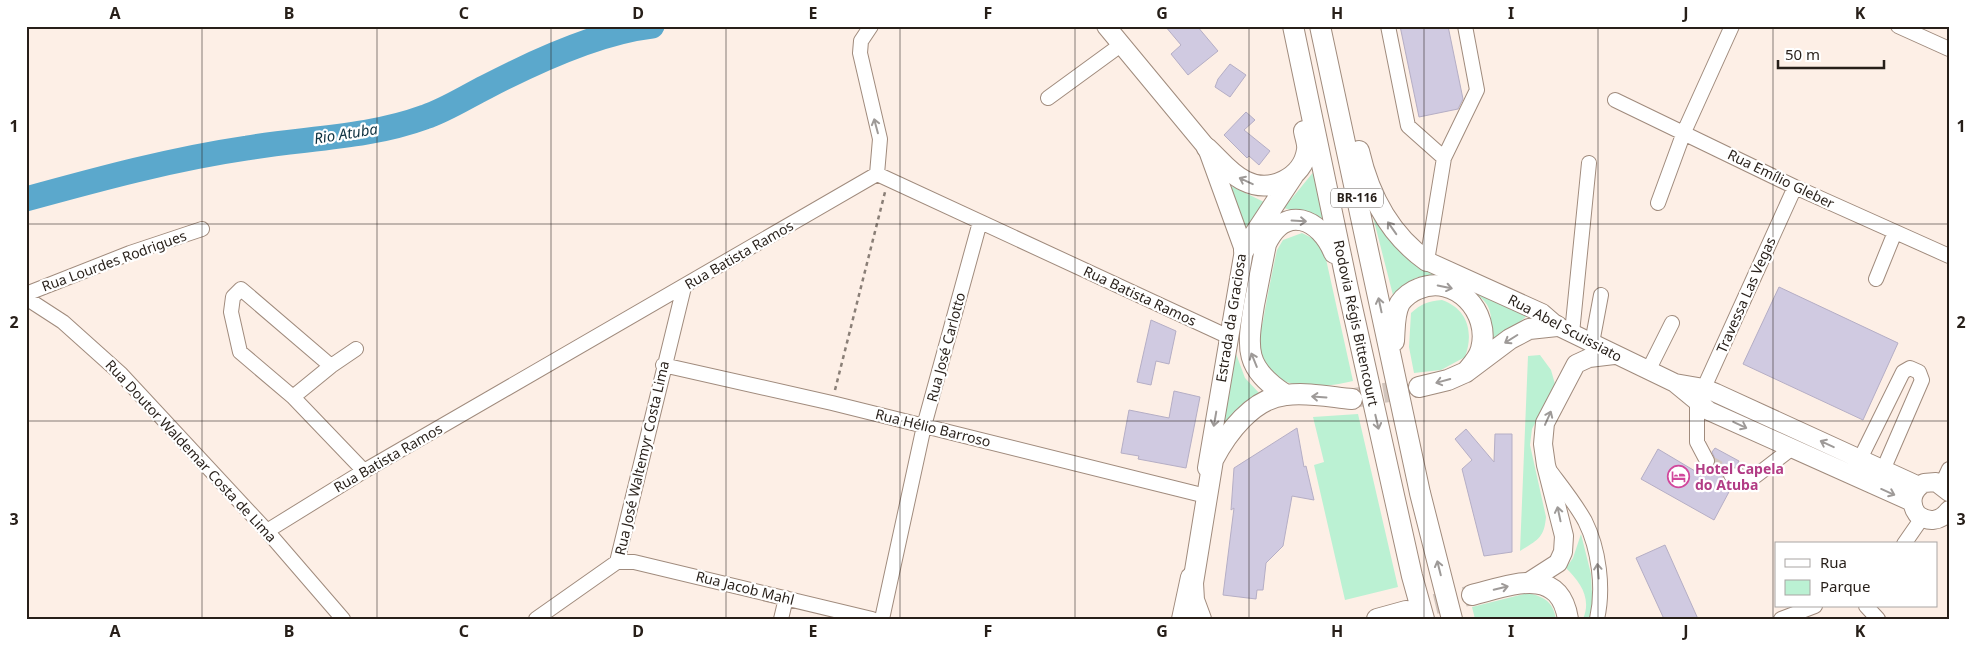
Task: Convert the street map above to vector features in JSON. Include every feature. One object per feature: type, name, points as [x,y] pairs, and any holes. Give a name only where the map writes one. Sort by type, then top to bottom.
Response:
[{"type":"highway","points":[[1244,250],[1306,156],[1308,147],[1281,26]]},
{"type":"highway","name":"Rodovia Régis Bittencourt","points":[[1293,26],[1348,289],[1412,576],[1415,615]]},
{"type":"highway","name":"Rodovia Régis Bittencourt","points":[[1320,26],[1420,493],[1452,618]]},
{"type":"highway","points":[[1333,26],[1364,169],[1390,225],[1401,239],[1427,261]]},
{"type":"highway","points":[[1207,148],[1238,177],[1254,185],[1280,183],[1296,172]]},
{"type":"highway","points":[[1286,395],[1274,387],[1256,367],[1248,342],[1266,244],[1271,233],[1280,224],[1292,220],[1304,220],[1316,225],[1325,234],[1332,247],[1348,289]]},
{"type":"highway","points":[[1394,370],[1396,318],[1400,303],[1412,292],[1426,285],[1443,285],[1458,290],[1470,302],[1478,316],[1482,332],[1481,349],[1466,372]]},
{"type":"highway","points":[[1419,387],[1448,380],[1466,372],[1510,339],[1529,329],[1564,329]]},
{"type":"highway","points":[[1202,619],[1196,608],[1193,592],[1213,460],[1221,445],[1239,422],[1273,398],[1286,395],[1352,399]]},
{"type":"highway","points":[[1472,595],[1530,582],[1552,588],[1565,602],[1568,619]]},
{"type":"highway","points":[[1377,619],[1415,615]]},
{"type":"main road","name":"Estrada da Graciosa","points":[[1106,26],[1207,148],[1244,250],[1202,495],[1199,544],[1184,594],[1181,619]]},
{"type":"main road","name":"Rua Abel Scuissiato","points":[[1427,261],[1542,313],[1564,329],[1701,395],[1860,459],[1883,470],[1915,494]]},
{"type":"main road","points":[[1564,329],[1576,364]]},
{"type":"main road","points":[[1530,582],[1558,563],[1563,552],[1564,536],[1546,465],[1543,444],[1545,423],[1576,364],[1589,358],[1614,354]]},
{"type":"main road","name":"Rua Abel Scuissiato","points":[[1701,395],[1709,411],[1791,448],[1915,494]]},
{"type":"main road","points":[[1946,482],[1930,481],[1915,494],[1913,509],[1922,518],[1930,521],[1947,515]]},
{"type":"street","points":[[871,26],[861,41],[860,53],[880,139],[882,177]]},
{"type":"street","points":[[1388,26],[1408,126],[1444,158]]},
{"type":"street","points":[[1427,261],[1444,158],[1477,90],[1465,26]]},
{"type":"street","points":[[1658,202],[1684,132],[1732,26]]},
{"type":"street","points":[[1898,26],[1949,49]]},
{"type":"street","points":[[1048,98],[1122,44]]},
{"type":"street","name":"Rua Emílio Gleber","points":[[1615,100],[1794,187],[1949,256]]},
{"type":"street","points":[[1564,329],[1589,163]]},
{"type":"street","name":"Rua Batista Ramos","points":[[267,532],[364,471],[684,287],[882,177],[1229,337]]},
{"type":"street","name":"Travessa Las Vegas","points":[[1701,395],[1794,187]]},
{"type":"street","name":"Rua José Carlotto","points":[[882,619],[924,426],[980,222]]},
{"type":"street","name":"Rua Lourdes Rodrigues","points":[[26,294],[130,253],[202,229]]},
{"type":"street","points":[[1876,279],[1895,232]]},
{"type":"street","name":"Rua José Waltemyr Costa Lima","points":[[536,619],[618,562],[663,365],[684,287]]},
{"type":"street","points":[[330,366],[241,289],[233,298],[230,312],[240,352],[293,397],[364,471]]},
{"type":"street","points":[[1592,343],[1601,295]]},
{"type":"street","name":"Rua Doutor Waldemar Costa de Lima","points":[[26,298],[64,322],[120,374],[267,532],[343,619]]},
{"type":"street","points":[[1648,370],[1672,323]]},
{"type":"street","points":[[293,397],[330,366],[356,350]]},
{"type":"street","name":"Rua Hélio Barroso","points":[[663,365],[832,403],[1202,495]]},
{"type":"street","points":[[1860,459],[1903,372],[1910,368],[1919,372],[1922,380],[1883,470]]},
{"type":"street","points":[[1701,395],[1697,442],[1707,462]]},
{"type":"street","points":[[1731,475],[1753,478],[1791,448]]},
{"type":"street","points":[[1546,465],[1570,498],[1588,530],[1598,562],[1601,602],[1597,619]]},
{"type":"street","points":[[1905,542],[1922,518]]},
{"type":"street","name":"Rua Jacob Mahl","points":[[618,562],[634,562],[872,619]]},
{"type":"street","points":[[781,619],[786,598]]},
{"type":"street","points":[[1781,619],[1810,608]]},
{"type":"street","points":[[1868,608],[1878,619]]},
{"type":"path","points":[[832,403],[882,177]]},
{"type":"green space","points":[[1315,170],[1325,221],[1284,208]]},
{"type":"green space","points":[[1229,185],[1264,202],[1245,229]]},
{"type":"green space","points":[[1373,217],[1392,241],[1442,276],[1426,276],[1414,279],[1404,286],[1394,299]]},
{"type":"green space","points":[[1302,233],[1314,239],[1324,250],[1353,381],[1325,386],[1296,385],[1283,381],[1272,374],[1264,363],[1259,348],[1259,338],[1277,250],[1283,240]]},
{"type":"green space","points":[[1468,289],[1528,315],[1490,346],[1491,319],[1488,306]]},
{"type":"green space","points":[[1442,300],[1458,309],[1467,323],[1469,339],[1465,357],[1441,370],[1414,373],[1409,347],[1411,313],[1425,304]]},
{"type":"green space","points":[[1235,351],[1245,378],[1261,395],[1218,433]]},
{"type":"green space","points":[[1540,355],[1551,370],[1555,384],[1532,429],[1530,445],[1546,517],[1539,538],[1520,551],[1528,356]]},
{"type":"green space","points":[[1358,414],[1398,587],[1345,600],[1314,465],[1324,462],[1313,417]]},
{"type":"green space","points":[[1581,534],[1591,574],[1593,614],[1590,619],[1583,619],[1586,604],[1583,591],[1576,579],[1566,568],[1573,558]]},
{"type":"green space","points":[[1528,593],[1539,596],[1547,601],[1553,608],[1556,619],[1475,619],[1472,607]]},
{"type":"building","points":[[1165,26],[1197,26],[1218,51],[1188,75],[1171,54],[1181,45]]},
{"type":"building","points":[[1400,26],[1448,26],[1463,99],[1458,109],[1419,117]]},
{"type":"building","points":[[1230,64],[1246,75],[1230,97],[1215,87],[1218,79]]},
{"type":"building","points":[[1246,112],[1255,120],[1244,130],[1270,151],[1259,165],[1249,156],[1247,158],[1224,135]]},
{"type":"building","points":[[1779,287],[1898,343],[1863,420],[1743,364]]},
{"type":"building","points":[[1151,320],[1176,331],[1169,364],[1156,361],[1151,385],[1137,382]]},
{"type":"building","points":[[1174,391],[1200,397],[1186,468],[1138,459],[1139,456],[1121,453],[1129,410],[1169,418]]},
{"type":"building","points":[[1297,428],[1304,467],[1306,466],[1314,500],[1292,496],[1283,546],[1266,563],[1263,590],[1257,590],[1256,599],[1223,595],[1234,508],[1231,510],[1234,468]]},
{"type":"building","points":[[1466,429],[1494,462],[1495,434],[1512,434],[1512,552],[1484,556],[1462,469],[1472,460],[1455,439]]},
{"type":"building","points":[[1715,448],[1739,461],[1736,467],[1728,467],[1724,470],[1723,478],[1727,483],[1725,487],[1730,490],[1714,520],[1641,479],[1658,449],[1700,474],[1703,469],[1711,469],[1715,465],[1716,461],[1712,452]]},
{"type":"building","points":[[1665,545],[1698,619],[1664,619],[1636,558]]},
{"type":"waterway","name":"Rio Atuba","points":[[26,199],[108,177],[191,158],[269,145],[337,137],[403,124],[441,111],[504,78],[567,50],[632,29],[652,26]]},
{"type":"tunnel","points":[[1354,398],[1419,387]]},
{"type":"tunnel","points":[[1707,461],[1731,475]]},
{"type":"tunnel","points":[[1406,611],[1472,595]]},
{"type":"place","name":"Hotel Capela do Atuba","points":[[1679,477]]}]
